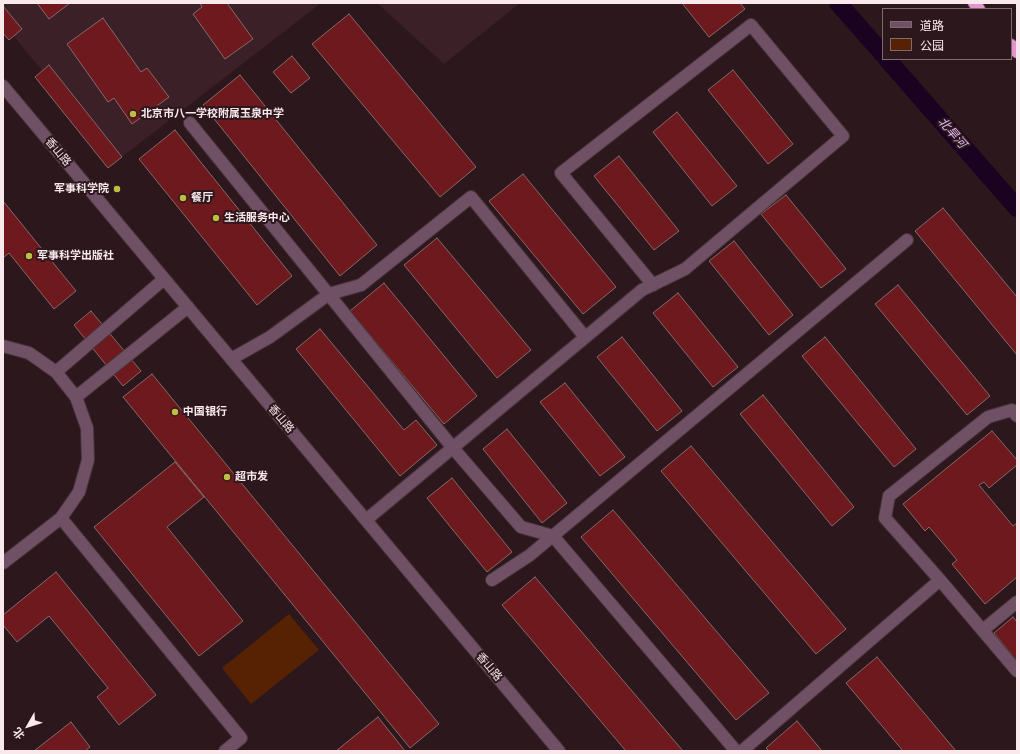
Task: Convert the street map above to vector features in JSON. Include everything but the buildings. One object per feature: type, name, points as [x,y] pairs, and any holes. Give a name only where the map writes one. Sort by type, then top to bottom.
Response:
[{"type":"street","points":[[366,520],[642,290],[653,285],[686,269],[842,136],[751,25],[561,173],[653,285]]},
{"type":"street","name":"香山路","points":[[3,86],[559,751]]},
{"type":"street","points":[[190,122],[453,448],[521,527],[553,536],[736,751]]},
{"type":"street","points":[[231,359],[270,337],[329,294],[361,285],[471,197],[585,337]]},
{"type":"street","points":[[492,580],[530,555],[907,240]]},
{"type":"street","points":[[56,372],[164,279]]},
{"type":"street","points":[[76,397],[188,307]]},
{"type":"street","points":[[3,346],[29,353],[56,372],[76,397],[87,428],[88,460],[79,492],[61,518],[3,563]]},
{"type":"street","points":[[1017,416],[1012,410],[988,417],[889,496],[885,518],[1017,671]]},
{"type":"street","points":[[61,518],[241,738],[225,751]]},
{"type":"street","points":[[742,751],[940,580]]},
{"type":"street","points":[[983,630],[1017,602]]},
{"type":"shaded area","name":"北京市八一学校附属玉泉中学","points":[[3,3],[321,3],[122,157],[49,65],[42,71],[14,36],[22,29],[3,6]]},
{"type":"shaded area","points":[[377,3],[520,3],[444,64]]},
{"type":"green space","points":[[289,614],[319,650],[251,704],[222,668]]},
{"type":"waterway","name":"北旱河","points":[[838,3],[882,53]]},
{"type":"waterway","name":"北旱河","points":[[888,60],[1017,208]]},
{"type":"place","name":"北京市八一学校附属玉泉中学","points":[[133,114]]},
{"type":"place","name":"军事科学院","points":[[117,189]]},
{"type":"place","name":"餐厅","points":[[183,198]]},
{"type":"place","name":"生活服务中心","points":[[216,218]]},
{"type":"place","name":"军事科学出版社","points":[[29,256]]},
{"type":"place","name":"中国银行","points":[[175,412]]},
{"type":"place","name":"超市发","points":[[227,477]]}]
